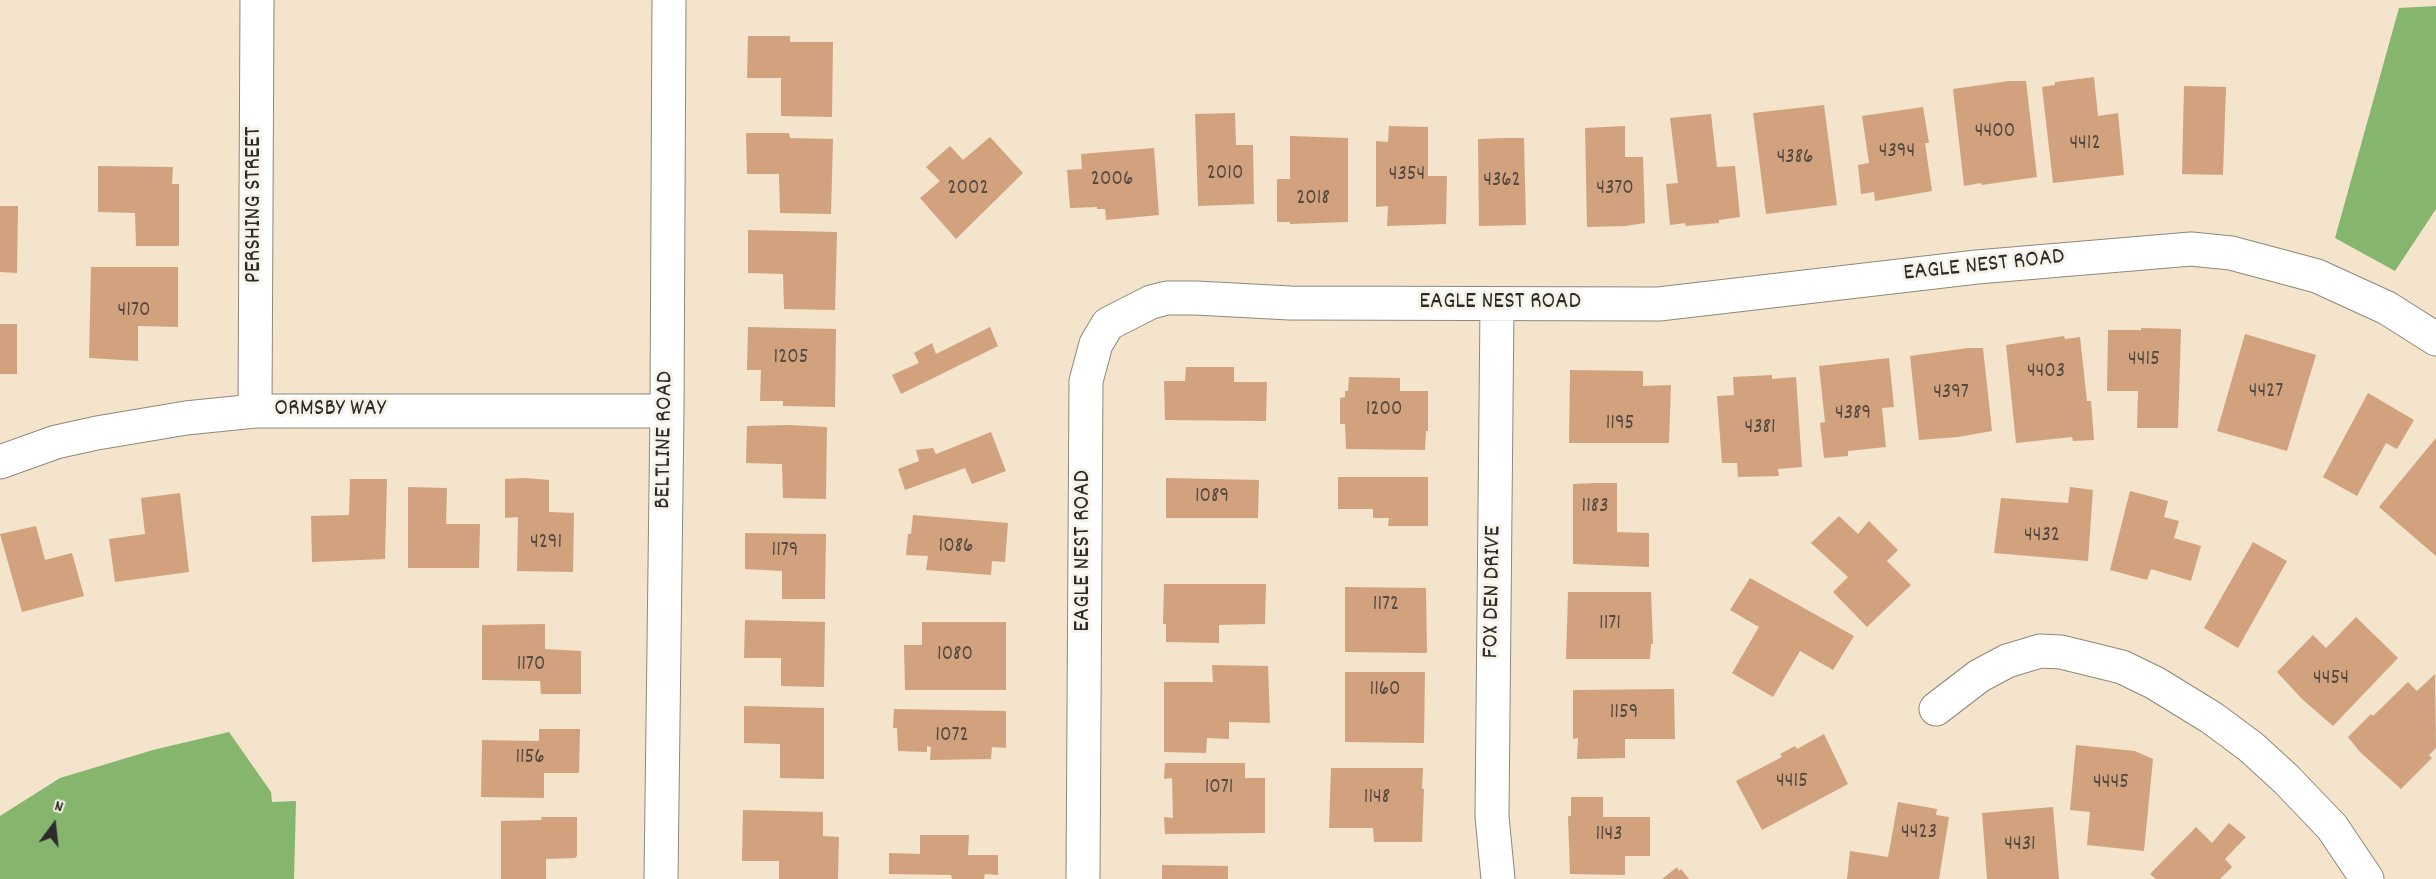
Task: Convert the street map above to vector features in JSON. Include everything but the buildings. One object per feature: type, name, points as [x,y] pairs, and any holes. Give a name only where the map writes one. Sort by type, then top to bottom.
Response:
[{"type":"street","name":"PERSHING STREET","points":[[255,411],[257,0]]},
{"type":"street","name":"BELTLINE ROAD","points":[[661,879],[669,0]]},
{"type":"street","name":"EAGLE NEST ROAD","points":[[1083,879],[1084,397],[1095,344],[1108,324],[1139,307],[1167,298],[1290,303],[1659,304],[1977,267],[2191,249],[2231,253],[2318,276],[2387,308],[2436,339]]},
{"type":"street","name":"FOX DEN DRIVE","points":[[1497,305],[1492,816],[1498,879]]},
{"type":"street","name":"ORMSBY WAY","points":[[0,462],[56,442],[97,433],[186,418],[255,411],[667,411]]},
{"type":"street","points":[[1936,709],[1979,676],[2007,661],[2040,651],[2061,652],[2122,666],[2212,718],[2251,747],[2286,779],[2332,827],[2367,879]]},
{"type":"green space","points":[[2436,6],[2436,209],[2395,271],[2335,238],[2399,8]]},
{"type":"green space","points":[[229,732],[271,792],[272,802],[296,801],[294,879],[0,879],[0,816],[60,778],[153,750]]}]
